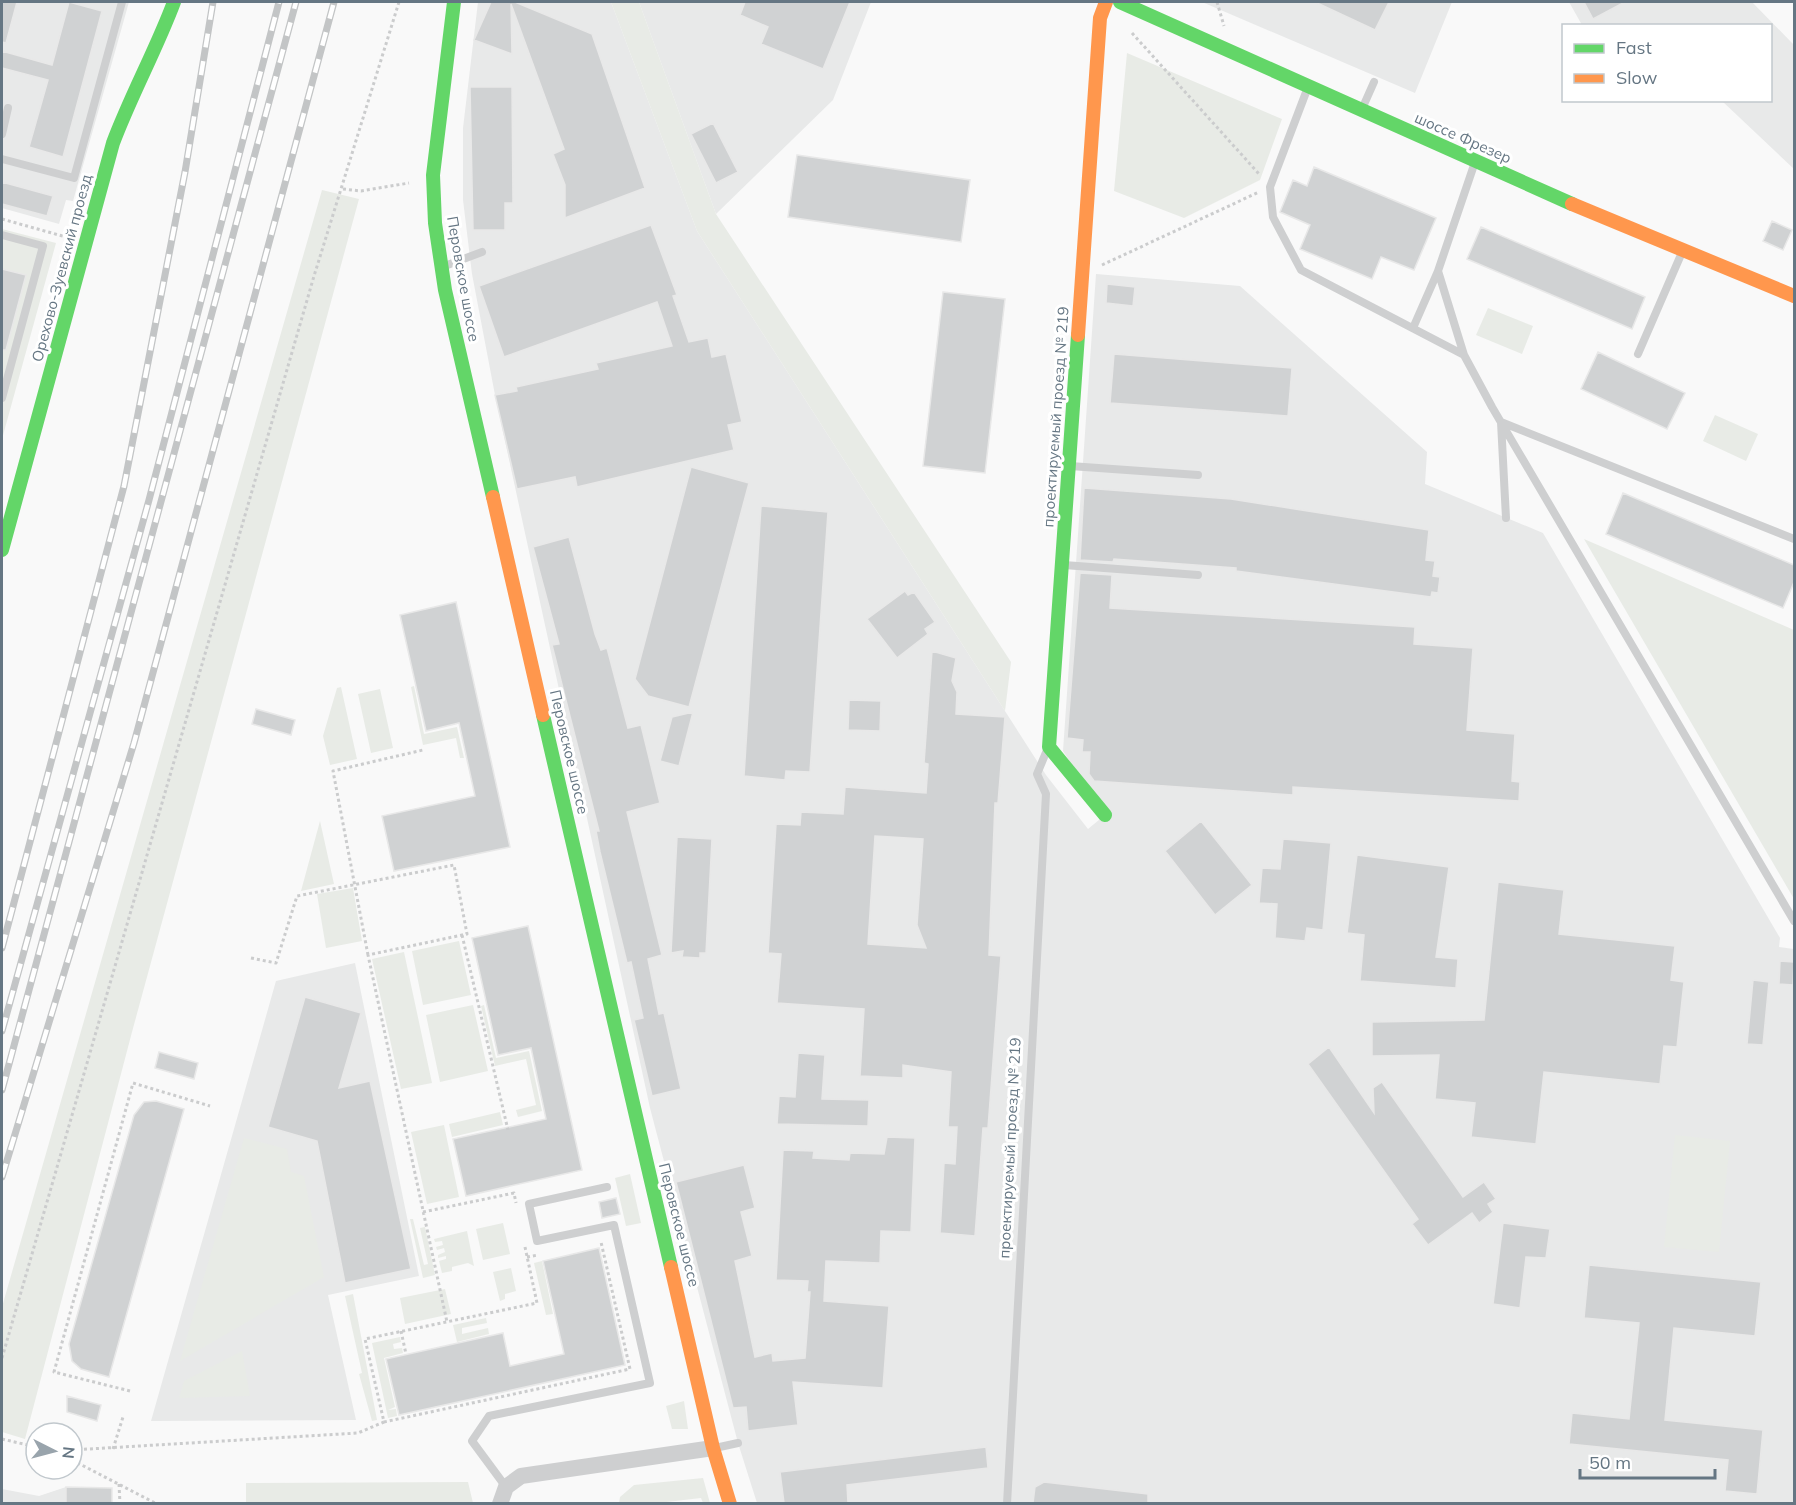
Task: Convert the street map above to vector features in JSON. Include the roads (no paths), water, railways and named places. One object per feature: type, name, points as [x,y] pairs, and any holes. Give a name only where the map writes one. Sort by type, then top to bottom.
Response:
[{"type":"street","name":"Орехово-Зуевский проезд","points":[[2,550],[113,143],[134,88],[159,41],[174,2]]},
{"type":"street","name":"Перовское шоссе","points":[[454,2],[433,175],[435,223],[442,267],[638,1110],[713,1448],[730,1503]]},
{"type":"street","name":"проектируемый проезд № 219","points":[[1049,747],[1069,465],[1078,424],[1100,18],[1106,2]]},
{"type":"street","name":"шоссе Фрезер","points":[[1129,3],[1475,161],[1794,296]]},
{"type":"street","points":[[1049,747],[1105,815]]},
{"type":"street","points":[[500,1503],[506,1487],[521,1476],[713,1448]]},
{"type":"lane","points":[[2,159],[74,178],[122,2]]},
{"type":"lane","points":[[1361,110],[1374,82]]},
{"type":"lane","points":[[1309,86],[1270,187],[1273,217],[1301,270],[1464,355]]},
{"type":"lane","points":[[2,134],[8,108]]},
{"type":"lane","points":[[1413,328],[1438,272],[1475,161]]},
{"type":"lane","points":[[2,235],[43,246],[2,398]]},
{"type":"lane","points":[[1638,354],[1683,250]]},
{"type":"lane","points":[[442,267],[482,252]]},
{"type":"lane","points":[[1438,272],[1464,355],[1794,921]]},
{"type":"lane","points":[[1501,422],[1506,518]]},
{"type":"lane","points":[[1501,422],[1794,539]]},
{"type":"lane","points":[[1069,465],[1198,474]]},
{"type":"lane","points":[[1062,565],[1198,575]]},
{"type":"lane","name":"проектируемый проезд № 219","points":[[1007,1503],[1046,794],[1037,774],[1049,747]]},
{"type":"lane","points":[[506,1487],[472,1440],[489,1416],[650,1383],[614,1225],[537,1241],[529,1204],[607,1187]]},
{"type":"lane","points":[[713,1448],[738,1443]]},
{"type":"railway","points":[[2,948],[124,486],[185,172],[213,2]]},
{"type":"railway","points":[[2,1031],[149,500],[279,2]]},
{"type":"railway","points":[[2,1090],[296,2]]},
{"type":"railway","points":[[2,1177],[134,743],[334,2]]}]
